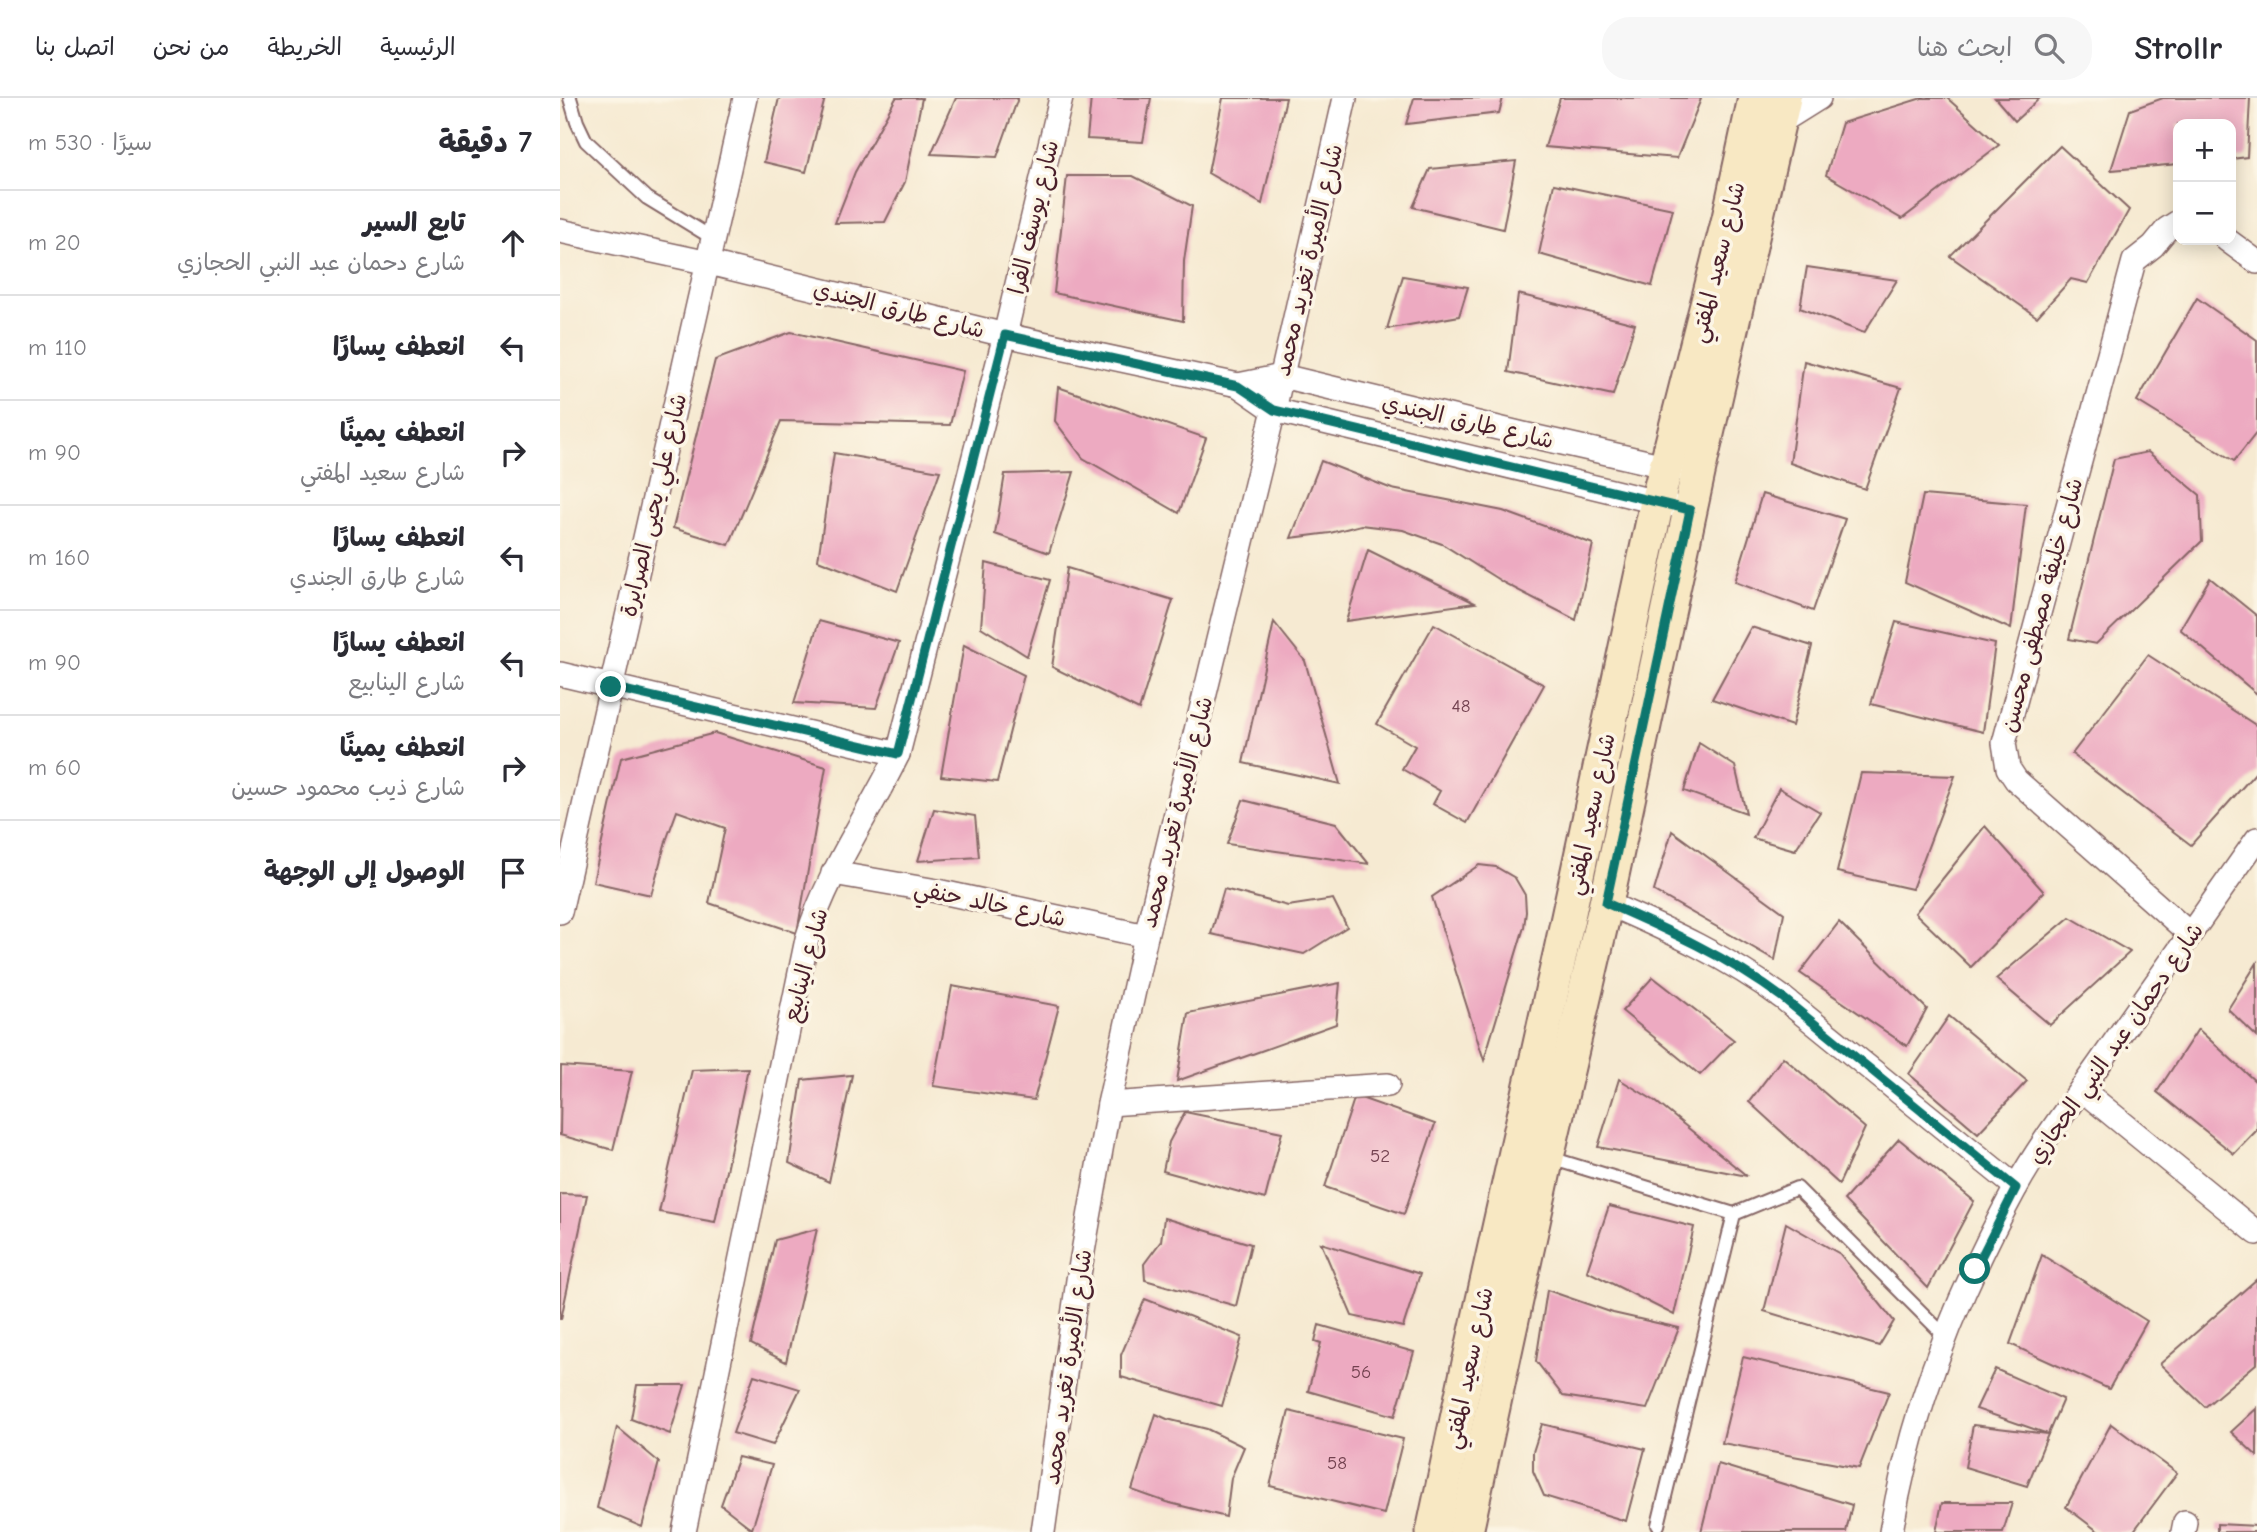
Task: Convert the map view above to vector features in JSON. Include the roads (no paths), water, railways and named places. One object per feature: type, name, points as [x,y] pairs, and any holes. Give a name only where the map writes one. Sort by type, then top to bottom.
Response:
[{"type":"street","name":"شارع علي يحيى الصرايرة","points":[[560,912],[745,98]]},
{"type":"street","name":"شارع يوسف الفرا","points":[[1005,335],[1061,98]]},
{"type":"street","name":"شارع الأميرة تغريد محمد","points":[[1044,1532],[1078,1280],[1109,1104],[1146,936],[1274,410],[1345,98]]},
{"type":"street","name":"شارع سعيد المفتي","points":[[1433,1532],[1657,502],[1725,231],[1755,98]]},
{"type":"street","points":[[1782,110],[1819,98]]},
{"type":"street","name":"شارع سعيد المفتي","points":[[1466,1532],[1547,1157],[1606,903],[1698,473],[1782,110]]},
{"type":"street","name":"شارع خليفة مصطفى محسن","points":[[2173,226],[2154,246],[2134,261],[2004,743],[2008,768],[2016,779],[2190,934]]},
{"type":"street","name":"شارع طارق الجندي","points":[[560,231],[709,263],[1005,335],[1238,386],[1274,410],[1690,510]]},
{"type":"street","points":[[2234,245],[2257,262]]},
{"type":"street","name":"شارع الينابيع","points":[[684,1532],[807,939],[833,873],[866,817],[898,754],[1005,335]]},
{"type":"street","name":"شارع طارق الجندي","points":[[1238,386],[1282,376],[1698,473]]},
{"type":"street","points":[[1514,468],[1523,434]]},
{"type":"street","points":[[560,674],[898,754]]},
{"type":"street","name":"شارع دحمان عبد النبي الحجازي","points":[[1891,1532],[1908,1449],[1924,1393],[1945,1336],[1975,1269],[2016,1188],[2048,1136],[2257,839]]},
{"type":"street","name":"شارع خالد حنفي","points":[[833,873],[937,891],[1146,936]]},
{"type":"street","points":[[1606,903],[1711,951],[1753,975],[2016,1188]]},
{"type":"street","points":[[1109,1104],[1388,1084]]},
{"type":"street","points":[[2081,1089],[2257,1233]]},
{"type":"lane","points":[[570,98],[586,141],[647,198],[714,239]]},
{"type":"lane","points":[[1547,1157],[1734,1214],[1797,1188],[1945,1336]]},
{"type":"lane","points":[[1658,1525],[1734,1214]]}]
